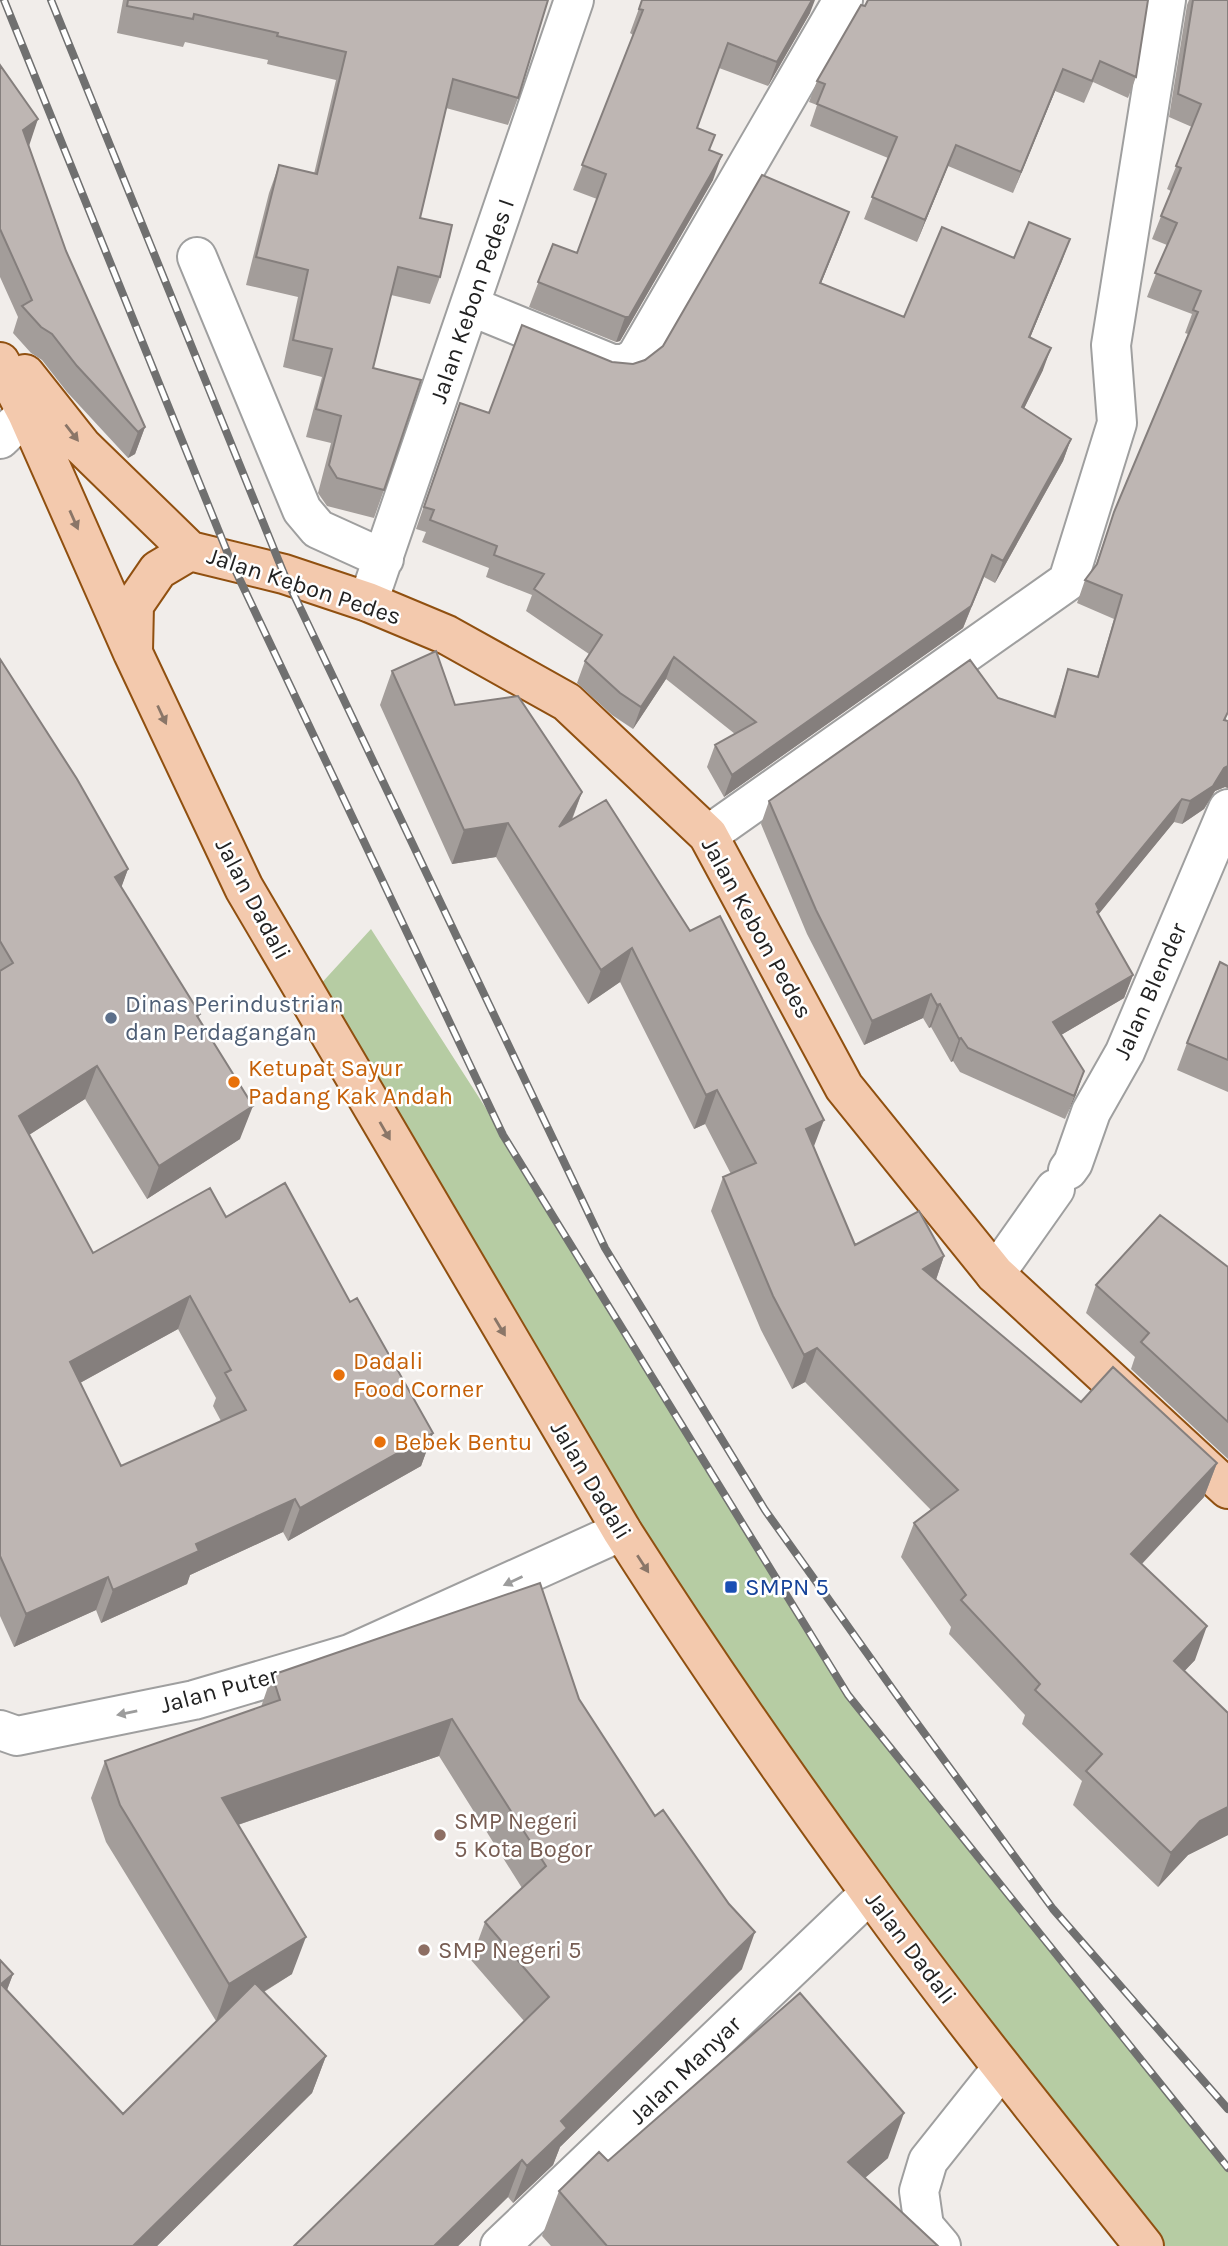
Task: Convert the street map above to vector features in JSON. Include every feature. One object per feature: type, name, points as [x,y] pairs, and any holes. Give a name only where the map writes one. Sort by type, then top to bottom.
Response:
[{"type":"main road","name":"Jalan Kebon Pedes","points":[[0,341],[82,446],[190,551],[284,574],[368,602],[447,635],[566,702],[708,835],[844,1087],[995,1274],[1228,1489]]},
{"type":"main road","name":"Jalan Dadali","points":[[0,362],[27,413],[133,653],[244,888],[622,1531],[673,1611],[870,1893],[1002,2068],[1144,2246]]},
{"type":"main road","name":"Jalan Dadali","points":[[133,653],[134,605],[158,570],[190,551]]},
{"type":"street","name":"Jalan Kebon Pedes I","points":[[368,602],[574,0]]},
{"type":"street","points":[[470,306],[612,364],[625,364],[636,357],[844,0]]},
{"type":"street","points":[[708,835],[1068,581],[1117,423],[1111,345],[1166,0]]},
{"type":"street","points":[[197,257],[302,509],[318,529],[384,559]]},
{"type":"street","points":[[0,439],[27,413]]},
{"type":"street","name":"Jalan Blender","points":[[995,1274],[1073,1163],[1091,1112],[1125,1052],[1228,809]]},
{"type":"street","name":"Jalan Puter","points":[[0,1730],[17,1736],[194,1700],[350,1654],[622,1531]]},
{"type":"street","name":"Jalan Manyar","points":[[500,2246],[870,1893]]},
{"type":"street","points":[[941,2246],[924,2226],[919,2191],[928,2161],[1002,2068]]},
{"type":"green space","points":[[371,929],[503,1135],[848,1695],[1228,2168],[1228,2246],[1146,2246],[883,1911],[307,999]]},
{"type":"building","points":[[128,0],[548,0],[518,98],[453,79],[420,218],[452,225],[440,277],[398,267],[373,368],[421,380],[384,490],[337,478],[329,465],[341,416],[316,409],[332,349],[293,340],[308,270],[256,257],[279,165],[317,174],[346,52],[194,14],[193,19],[127,6]]},
{"type":"building","points":[[642,0],[812,0],[777,62],[728,43],[697,128],[715,135],[709,150],[722,155],[629,317],[625,317],[538,282],[553,244],[577,253],[606,174],[582,165],[643,10],[639,9]]},
{"type":"building","points":[[868,0],[1148,0],[1136,77],[1100,61],[1092,81],[1063,69],[1021,172],[956,145],[925,220],[872,197],[897,137],[817,104],[825,84],[817,81],[861,5],[865,6]]},
{"type":"building","points":[[1193,0],[1228,0],[1228,712],[1224,720],[1228,721],[1228,766],[1213,786],[1190,801],[1182,799],[1096,904],[1099,910],[1097,912],[1133,975],[1053,1022],[1084,1071],[1074,1096],[968,1048],[961,1038],[959,1039],[940,1004],[937,1005],[931,994],[872,1021],[816,910],[769,801],[970,660],[998,698],[1055,717],[1068,669],[1098,677],[1122,595],[1085,580],[1097,564],[1114,512],[1198,312],[1193,310],[1201,291],[1155,273],[1177,223],[1161,216],[1181,168],[1176,166],[1201,104],[1178,94]]},
{"type":"building","points":[[0,65],[38,119],[23,130],[66,251],[145,427],[138,432],[77,366],[52,334],[41,327],[22,306],[32,300],[0,229]]},
{"type":"building","points":[[762,175],[849,212],[820,283],[904,317],[942,227],[1014,258],[1029,222],[1070,239],[1029,337],[1051,348],[1022,407],[1071,439],[1003,561],[992,555],[971,606],[732,775],[715,745],[756,722],[674,657],[641,707],[620,693],[585,661],[602,635],[534,589],[544,574],[494,555],[497,546],[430,520],[434,510],[424,507],[460,403],[489,413],[522,325],[612,362],[633,364],[645,360],[663,346]]},
{"type":"building","points":[[436,651],[455,705],[518,696],[582,792],[559,827],[606,800],[690,931],[720,916],[824,1120],[806,1129],[855,1245],[919,1211],[944,1256],[923,1269],[1081,1402],[1113,1367],[1217,1463],[1131,1554],[1207,1626],[1174,1661],[1228,1713],[1228,1807],[1200,1821],[1171,1853],[1086,1771],[1102,1754],[1035,1690],[1040,1684],[961,1600],[966,1595],[914,1523],[958,1490],[817,1348],[804,1355],[773,1296],[723,1177],[756,1163],[717,1090],[706,1095],[632,948],[601,970],[508,823],[464,830],[392,671]]},
{"type":"building","points":[[0,659],[77,779],[128,869],[115,877],[253,1106],[159,1166],[97,1066],[19,1116],[93,1253],[210,1188],[226,1217],[285,1183],[350,1302],[357,1298],[433,1433],[300,1508],[295,1499],[196,1544],[199,1551],[113,1590],[108,1577],[26,1614],[0,1556],[0,971],[13,963],[0,941]],"holes":[[[190,1296],[231,1370],[225,1373],[246,1410],[121,1466],[70,1362]]]},
{"type":"building","points":[[1220,962],[1228,966],[1228,1060],[1187,1043]]},
{"type":"building","points":[[1160,1215],[1228,1267],[1228,1422],[1141,1342],[1149,1333],[1096,1285]]},
{"type":"building","points":[[540,1583],[579,1699],[655,1816],[663,1810],[729,1904],[755,1932],[561,2121],[567,2128],[527,2166],[522,2160],[434,2246],[294,2246],[549,1997],[485,1922],[546,1866],[452,1719],[222,1798],[306,1937],[229,1984],[120,1805],[105,1761],[280,1700],[272,1675]]},
{"type":"building","points":[[0,1960],[13,1974],[1,1984],[123,2114],[255,1983],[326,2056],[133,2246],[0,2246]]},
{"type":"building","points":[[800,1993],[904,2113],[848,2162],[938,2246],[607,2246],[559,2191],[599,2152],[608,2161]]},
{"type":"railway","points":[[4,0],[230,559],[503,1135],[848,1695],[1228,2168]]},
{"type":"railway","points":[[51,0],[284,574],[605,1248],[765,1510],[911,1715],[1053,1909],[1228,2109]]},
{"type":"place","name":"Dinas Perindustrian dan Perdagangan","points":[[111,1018]]},
{"type":"place","name":"Ketupat Sayur Padang Kak Andah","points":[[234,1082]]},
{"type":"place","name":"Dadali Food Corner","points":[[339,1375]]},
{"type":"place","name":"Bebek Bentu","points":[[380,1442]]},
{"type":"place","name":"SMPN 5","points":[[731,1587]]},
{"type":"place","name":"SMP Negeri 5 Kota Bogor","points":[[440,1835]]},
{"type":"place","name":"SMP Negeri 5","points":[[424,1950]]}]
